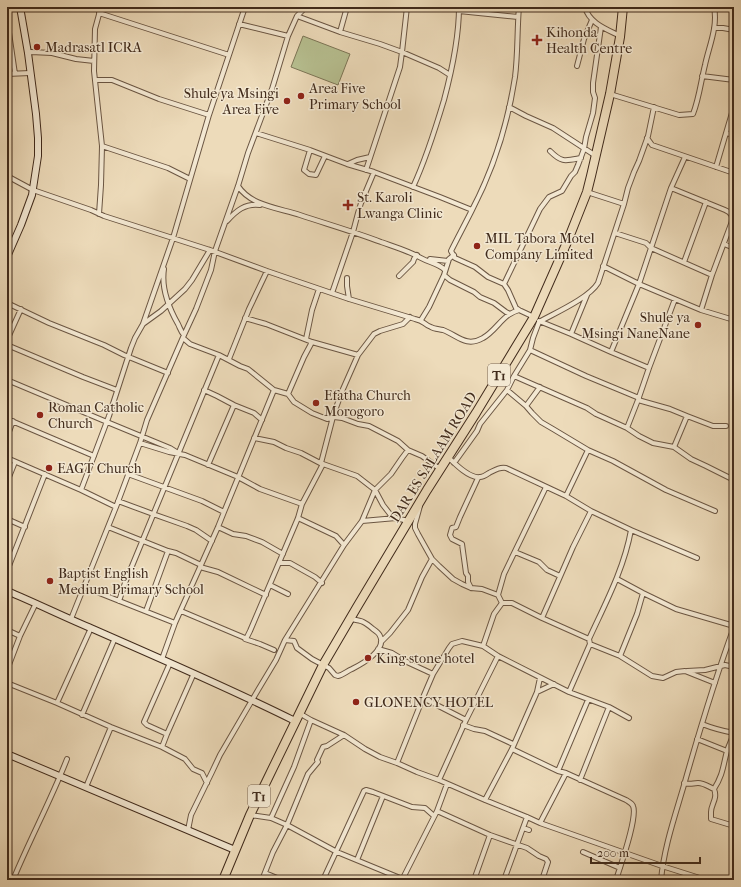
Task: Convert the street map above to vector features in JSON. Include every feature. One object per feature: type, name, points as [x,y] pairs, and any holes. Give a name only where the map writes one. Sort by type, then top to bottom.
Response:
[{"type":"highway","name":"DAR ES SALAAM ROAD","points":[[223,880],[250,815],[323,665],[356,607],[440,469],[503,368],[537,319],[587,192],[610,94],[620,36],[623,7]]},
{"type":"street","points":[[7,257],[28,207],[33,190],[38,146],[36,114],[20,7]]},
{"type":"street","points":[[99,214],[102,146],[94,61],[95,29],[101,7]]},
{"type":"street","points":[[81,490],[135,338],[144,324],[209,115],[245,7]]},
{"type":"street","points":[[71,619],[116,507],[147,420],[209,276],[215,251],[248,153],[272,89],[288,36],[298,16],[306,7]]},
{"type":"street","points":[[340,32],[347,7]]},
{"type":"street","points":[[366,170],[396,78],[402,52],[407,7]]},
{"type":"street","points":[[519,7],[515,70],[509,107],[492,162],[472,210],[451,251],[455,258],[475,267],[488,278],[504,284],[515,306],[519,310],[649,368]]},
{"type":"street","points":[[585,7],[592,20],[601,27],[620,36]]},
{"type":"street","points":[[610,94],[679,115],[693,114],[714,28],[714,7]]},
{"type":"street","points":[[413,187],[421,170],[436,128],[450,75],[454,55],[459,9],[518,17]]},
{"type":"street","points":[[100,13],[229,55]]},
{"type":"street","points":[[298,16],[340,32],[402,52],[439,68],[450,75]]},
{"type":"street","points":[[7,19],[15,74]]},
{"type":"street","points":[[577,66],[584,39],[592,20]]},
{"type":"street","points":[[239,24],[288,36]]},
{"type":"street","points":[[504,284],[540,209],[549,197],[562,191],[575,172],[581,158],[595,105],[593,83],[601,27]]},
{"type":"street","points":[[714,28],[734,30]]},
{"type":"street","points":[[28,53],[52,53],[76,59],[94,61]]},
{"type":"street","points":[[7,74],[30,73]]},
{"type":"street","points":[[702,76],[734,80]]},
{"type":"street","points":[[95,80],[112,80],[159,99],[209,115]]},
{"type":"street","points":[[716,167],[734,106]]},
{"type":"street","points":[[509,107],[553,128],[596,156]]},
{"type":"street","points":[[537,319],[561,310],[587,294],[596,286],[615,233],[628,188],[640,161],[654,107]]},
{"type":"street","points":[[726,132],[734,135]]},
{"type":"street","points":[[256,133],[374,172],[440,196],[472,210]]},
{"type":"street","points":[[647,138],[652,145],[734,173]]},
{"type":"street","points":[[102,146],[168,168],[190,179]]},
{"type":"street","points":[[310,150],[304,170],[309,174],[316,175],[325,156]]},
{"type":"street","points":[[550,151],[560,160],[581,158]]},
{"type":"street","points":[[348,164],[370,157]]},
{"type":"street","points":[[611,352],[639,284],[671,188],[685,157]]},
{"type":"street","points":[[332,293],[354,232],[360,208],[374,172]]},
{"type":"street","points":[[7,176],[33,190],[104,216],[215,251],[349,299],[422,320],[430,327],[443,330],[464,341],[473,342],[482,339],[510,314],[519,310]]},
{"type":"street","points":[[238,186],[245,194],[264,205]]},
{"type":"street","points":[[671,188],[727,211],[732,217],[731,224],[701,310]]},
{"type":"street","points":[[587,192],[624,204]]},
{"type":"street","points":[[684,262],[706,202]]},
{"type":"street","points":[[224,224],[243,206],[254,204],[264,205],[354,232],[417,255],[441,266],[446,270]]},
{"type":"street","points":[[615,233],[646,243],[651,248],[712,275]]},
{"type":"street","points":[[724,244],[734,248]]},
{"type":"street","points":[[144,324],[185,289],[210,250]]},
{"type":"street","points":[[399,276],[411,264],[417,255]]},
{"type":"street","points":[[422,320],[444,275],[448,261],[454,255]]},
{"type":"street","points":[[422,258],[448,261]]},
{"type":"street","points":[[164,262],[163,277],[169,303],[183,337],[190,344],[219,355],[248,369],[274,390],[288,394],[294,402],[312,413],[328,419],[334,417],[342,418],[358,424],[369,426],[398,441],[408,450],[422,456],[440,469]]},
{"type":"street","points":[[603,266],[639,284],[701,310],[734,320]]},
{"type":"street","points":[[229,360],[245,318],[267,270]]},
{"type":"street","points":[[444,275],[450,280],[474,292],[480,298],[494,303],[510,314]]},
{"type":"street","points":[[347,278],[349,299]]},
{"type":"street","points":[[306,339],[312,310],[319,289]]},
{"type":"street","points":[[571,334],[587,294]]},
{"type":"street","points":[[628,428],[675,299]]},
{"type":"street","points":[[7,303],[49,323],[98,342],[128,357],[168,372]]},
{"type":"street","points":[[7,340],[21,309]]},
{"type":"street","points":[[246,639],[279,564],[298,518],[302,504],[322,464],[334,413],[358,355],[374,334],[380,330],[403,324],[410,317]]},
{"type":"street","points":[[245,318],[266,324],[312,342],[358,355]]},
{"type":"street","points":[[454,463],[477,431],[480,424],[507,390],[530,350],[537,319]]},
{"type":"street","points":[[288,394],[312,342]]},
{"type":"street","points":[[7,344],[117,390]]},
{"type":"street","points":[[530,350],[639,399],[670,409],[713,426],[726,426]]},
{"type":"street","points":[[119,601],[142,540],[219,355]]},
{"type":"street","points":[[514,376],[628,428],[639,436],[653,443],[674,447],[696,462],[734,480]]},
{"type":"street","points":[[7,380],[170,448],[178,453]]},
{"type":"street","points":[[526,406],[540,387]]},
{"type":"street","points":[[204,390],[254,413],[262,420]]},
{"type":"street","points":[[162,659],[175,623],[218,527],[274,390]]},
{"type":"street","points":[[507,390],[546,425],[588,450],[666,490],[715,511]]},
{"type":"street","points":[[208,465],[234,405]]},
{"type":"street","points":[[674,447],[688,416]]},
{"type":"street","points":[[7,419],[94,456]]},
{"type":"street","points":[[7,437],[13,422]]},
{"type":"street","points":[[254,438],[274,442],[301,453],[322,464],[357,476],[375,490],[383,505],[390,514],[396,518]]},
{"type":"street","points":[[140,443],[169,452],[185,455],[238,477],[260,489],[302,504]]},
{"type":"street","points":[[188,830],[191,815],[220,755],[276,660],[286,640],[344,545],[362,521],[375,490],[390,474],[408,450]]},
{"type":"street","points":[[566,496],[588,450]]},
{"type":"street","points":[[448,457],[464,472],[478,478],[497,469],[503,467],[506,468],[566,496],[591,511],[631,530],[698,558]]},
{"type":"street","points":[[7,458],[116,507]]},
{"type":"street","points":[[7,482],[15,462]]},
{"type":"street","points":[[7,571],[45,474]]},
{"type":"street","points":[[128,474],[202,501],[224,512]]},
{"type":"street","points":[[471,588],[466,573],[462,544],[452,539],[450,535],[452,528],[456,527],[478,478]]},
{"type":"street","points":[[502,603],[498,595],[504,574],[546,487]]},
{"type":"street","points":[[421,500],[415,524],[432,559],[453,579],[471,588],[482,589],[498,595]]},
{"type":"street","points":[[118,501],[196,530],[212,541]]},
{"type":"street","points":[[542,618],[591,511]]},
{"type":"street","points":[[298,518],[336,536],[344,545]]},
{"type":"street","points":[[362,521],[396,518],[408,521]]},
{"type":"street","points":[[7,519],[24,527]]},
{"type":"street","points":[[108,527],[176,553],[200,566],[218,572],[266,595]]},
{"type":"street","points":[[218,527],[233,534],[246,536],[262,542],[282,554]]},
{"type":"street","points":[[569,692],[616,579],[624,557],[631,530]]},
{"type":"street","points":[[146,611],[168,551]]},
{"type":"street","points":[[515,552],[539,562],[547,570],[560,576]]},
{"type":"street","points":[[286,640],[294,641],[297,648],[328,668],[335,675],[341,676],[370,658],[378,649],[381,642],[390,634],[408,610],[422,577],[432,559]]},
{"type":"street","points":[[279,564],[290,563],[315,577],[322,583]]},
{"type":"street","points":[[616,579],[676,609],[734,627],[697,739],[684,784],[662,866],[661,880]]},
{"type":"street","points":[[270,585],[288,594]]},
{"type":"street","points":[[84,587],[175,623]]},
{"type":"street","points":[[7,591],[36,602],[252,700],[297,717],[311,720],[344,736],[380,757],[439,780],[540,823],[706,880]]},
{"type":"street","points":[[620,656],[637,614],[643,593]]},
{"type":"street","points":[[8,668],[20,636],[36,602]]},
{"type":"street","points":[[502,603],[512,603],[620,656],[652,676],[663,678],[676,672],[705,670],[725,665],[734,667]]},
{"type":"street","points":[[482,646],[494,614],[502,603]]},
{"type":"street","points":[[181,611],[274,650]]},
{"type":"street","points":[[350,619],[364,621],[380,634],[381,642]]},
{"type":"street","points":[[57,703],[91,628]]},
{"type":"street","points":[[7,630],[20,636]]},
{"type":"street","points":[[82,715],[115,638]]},
{"type":"street","points":[[397,763],[433,674],[452,644],[462,641],[482,646],[540,678],[588,700],[609,707],[629,718]]},
{"type":"street","points":[[378,649],[392,653],[433,674]]},
{"type":"street","points":[[439,780],[463,725],[498,656]]},
{"type":"street","points":[[167,734],[147,725],[144,722],[170,663]]},
{"type":"street","points":[[685,671],[715,683]]},
{"type":"street","points":[[162,747],[194,673]]},
{"type":"street","points":[[485,800],[512,749],[537,692],[540,678]]},
{"type":"street","points":[[7,683],[162,747],[185,759],[193,768],[202,772],[207,783]]},
{"type":"street","points":[[537,692],[554,684]]},
{"type":"street","points":[[423,698],[466,720]]},
{"type":"street","points":[[558,771],[588,700]]},
{"type":"street","points":[[580,780],[609,707]]},
{"type":"street","points":[[271,818],[294,767],[311,720]]},
{"type":"street","points":[[702,724],[716,730],[724,730],[734,733],[727,751],[719,781],[714,789]]},
{"type":"street","points":[[463,725],[485,731],[513,744]]},
{"type":"street","points":[[86,787],[111,727]]},
{"type":"street","points":[[262,880],[308,774],[318,762],[323,747],[344,736]]},
{"type":"street","points":[[697,739],[727,751]]},
{"type":"street","points":[[512,749],[558,771],[566,773],[626,800],[633,805],[633,822],[616,880]]},
{"type":"street","points":[[7,754],[235,850]]},
{"type":"street","points":[[13,880],[67,759]]},
{"type":"street","points":[[540,823],[566,773]]},
{"type":"street","points":[[684,784],[690,785],[696,783],[714,789],[716,794],[711,811],[711,819],[734,826]]},
{"type":"street","points":[[250,815],[271,818],[337,852],[403,880],[434,816],[447,784]]},
{"type":"street","points":[[323,880],[337,852],[362,793],[366,790],[412,807],[425,808],[434,816]]},
{"type":"street","points":[[358,860],[383,796]]},
{"type":"street","points":[[436,811],[490,835],[527,848],[547,860],[548,862],[542,880]]},
{"type":"street","points":[[504,880],[527,817]]},
{"type":"street","points":[[523,828],[529,830]]},
{"type":"street","points":[[474,880],[490,835]]},
{"type":"street","points":[[582,852],[620,868]]},
{"type":"street","points":[[265,873],[282,880]]},
{"type":"green space","points":[[303,36],[350,54],[338,85],[291,67]]},
{"type":"place","name":"Kihonda Health Centre","points":[[537,40]]},
{"type":"place","name":"Madrasatl ICRA","points":[[37,47]]},
{"type":"place","name":"Area Five Primary School","points":[[301,96]]},
{"type":"place","name":"Shule ya Msingi Area Five","points":[[287,101]]},
{"type":"place","name":"St. Karoli Lwanga Clinic","points":[[348,205]]},
{"type":"place","name":"MIL Tabora Motel Company Limited","points":[[477,246]]},
{"type":"place","name":"Shule ya Msingi NaneNane","points":[[698,325]]},
{"type":"place","name":"Efatha Church Morogoro","points":[[316,403]]},
{"type":"place","name":"Roman Catholic Church","points":[[40,415]]},
{"type":"place","name":"EAGT Church","points":[[49,468]]},
{"type":"place","name":"Baptist English Medium Primary School","points":[[50,581]]},
{"type":"place","name":"King stone hotel","points":[[368,658]]},
{"type":"place","name":"GLONENCY HOTEL","points":[[356,702]]}]
